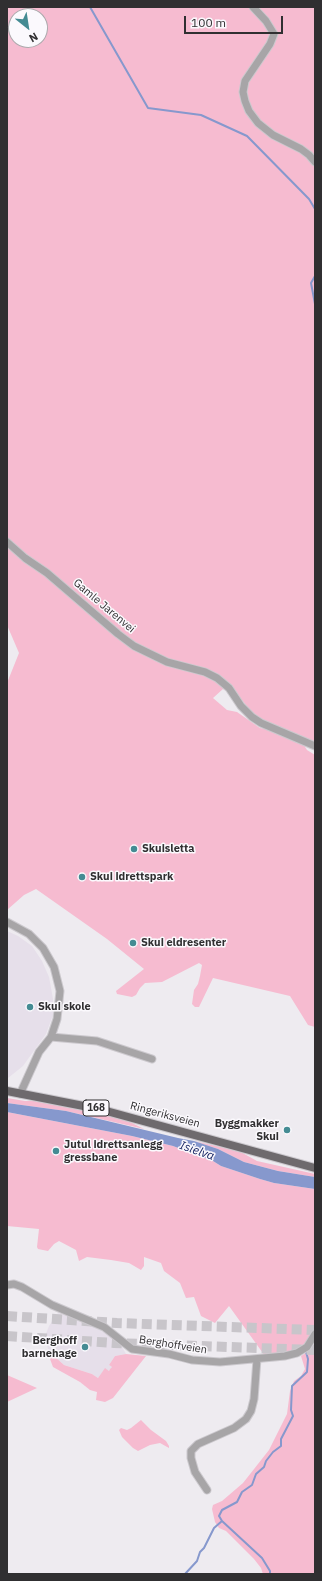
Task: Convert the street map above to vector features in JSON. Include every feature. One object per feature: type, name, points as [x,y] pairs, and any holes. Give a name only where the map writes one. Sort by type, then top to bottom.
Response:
[{"type":"main road","name":"Ringeriksveien","points":[[7,1091],[99,1109],[315,1168]]},
{"type":"street","points":[[253,7],[266,21],[274,34],[270,44],[246,81],[243,92],[249,111],[258,123],[274,135],[301,149],[315,162]]},
{"type":"street","name":"Gamle Jarenvei","points":[[7,542],[25,558],[47,573],[134,646],[167,662],[205,672],[217,678],[229,688],[241,706],[252,717],[261,723],[315,746]]},
{"type":"street","points":[[7,922],[29,934],[44,948],[54,967],[60,991],[59,1009],[51,1037],[39,1052],[20,1094]]},
{"type":"street","points":[[51,1037],[97,1041],[152,1059]]},
{"type":"street","name":"Berghoffveien","points":[[7,1285],[14,1284],[22,1287],[52,1305],[104,1327],[132,1349],[169,1354],[192,1360],[205,1362],[285,1356],[297,1353],[307,1347],[315,1334]]},
{"type":"street","points":[[207,1490],[195,1472],[191,1458],[191,1451],[198,1444],[234,1428],[246,1419],[251,1411],[254,1399],[257,1359]]},
{"type":"shaded area","points":[[7,7],[315,7],[315,742],[263,720],[252,713],[242,700],[223,689],[213,698],[227,710],[237,712],[260,728],[275,731],[302,742],[307,750],[315,755],[315,1027],[308,1025],[290,996],[213,978],[199,1007],[195,1007],[192,1004],[194,990],[198,984],[202,965],[199,963],[162,982],[145,983],[136,995],[132,997],[117,994],[116,991],[144,969],[107,939],[36,889],[24,895],[7,910],[7,683],[19,653],[7,625]]},
{"type":"shaded area","name":"Skui skole","points":[[7,931],[18,936],[32,946],[42,961],[49,977],[53,999],[53,1015],[46,1034],[23,1066],[8,1078]]},
{"type":"shaded area","points":[[7,1098],[25,1101],[39,1101],[92,1111],[128,1121],[144,1129],[66,1111],[7,1103]]},
{"type":"shaded area","points":[[7,1112],[132,1136],[173,1146],[213,1161],[221,1166],[260,1179],[274,1183],[315,1189],[315,1327],[311,1339],[305,1346],[291,1352],[265,1356],[229,1306],[215,1323],[201,1316],[194,1297],[186,1298],[180,1283],[164,1271],[161,1263],[144,1257],[144,1266],[141,1270],[129,1263],[111,1260],[87,1257],[79,1261],[76,1250],[59,1241],[48,1251],[38,1249],[39,1229],[7,1226]]},
{"type":"shaded area","points":[[194,1141],[239,1151],[257,1161],[315,1174],[315,1177],[278,1171],[244,1162],[218,1149]]},
{"type":"shaded area","name":"Berghoff barnehage","points":[[58,1313],[79,1320],[106,1333],[121,1345],[126,1354],[115,1356],[109,1365],[112,1367],[109,1371],[105,1369],[98,1378],[92,1374],[64,1365],[48,1349],[45,1336],[49,1326]]},
{"type":"shaded area","points":[[315,1343],[315,1574],[263,1574],[261,1568],[254,1559],[226,1531],[219,1528],[215,1522],[212,1509],[213,1505],[222,1501],[243,1483],[269,1450],[287,1414],[290,1391],[294,1381],[301,1376],[305,1369],[301,1356],[309,1351]]},
{"type":"shaded area","points":[[52,1354],[64,1365],[92,1374],[98,1378],[105,1368],[109,1371],[112,1367],[109,1365],[115,1356],[126,1354],[146,1356],[113,1398],[105,1402],[96,1400],[97,1392],[90,1390],[80,1382],[53,1367],[50,1359]]},
{"type":"shaded area","points":[[7,1375],[37,1388],[7,1402]]},
{"type":"shaded area","points":[[141,1420],[151,1430],[166,1441],[169,1448],[160,1443],[150,1445],[138,1451],[122,1437],[119,1430],[121,1428],[127,1430]]},
{"type":"water","name":"Isielva","points":[[7,1103],[66,1111],[194,1141],[218,1149],[244,1162],[278,1171],[315,1177],[315,1189],[274,1183],[260,1179],[221,1166],[213,1161],[173,1146],[132,1136],[7,1112]]},
{"type":"waterway","points":[[90,7],[148,108],[201,115],[247,136],[309,199],[315,209]]},
{"type":"waterway","points":[[315,276],[311,283],[315,304]]},
{"type":"waterway","points":[[270,1574],[270,1571],[262,1558],[222,1521],[219,1516],[222,1510],[237,1502],[242,1492],[252,1485],[256,1474],[264,1467],[266,1461],[273,1452],[281,1446],[281,1439],[293,1416],[291,1410],[292,1386],[307,1372],[308,1359],[306,1352]]},
{"type":"waterway","points":[[185,1574],[197,1561],[200,1552],[204,1548],[214,1528],[222,1521]]},
{"type":"waterway","points":[[121,1574],[127,1574]]},
{"type":"tunnel","points":[[7,1316],[117,1323],[315,1330]]},
{"type":"tunnel","points":[[7,1336],[114,1343],[315,1350]]},
{"type":"place","name":"Skuisletta","points":[[134,849]]},
{"type":"place","name":"Skui idrettspark","points":[[82,877]]},
{"type":"place","name":"Skui eldresenter","points":[[133,943]]},
{"type":"place","name":"Skui skole","points":[[30,1007]]},
{"type":"place","name":"Byggmakker Skui","points":[[287,1130]]},
{"type":"place","name":"Jutul idrettsanlegg gressbane","points":[[56,1151]]},
{"type":"place","name":"Berghoff barnehage","points":[[85,1347]]}]
